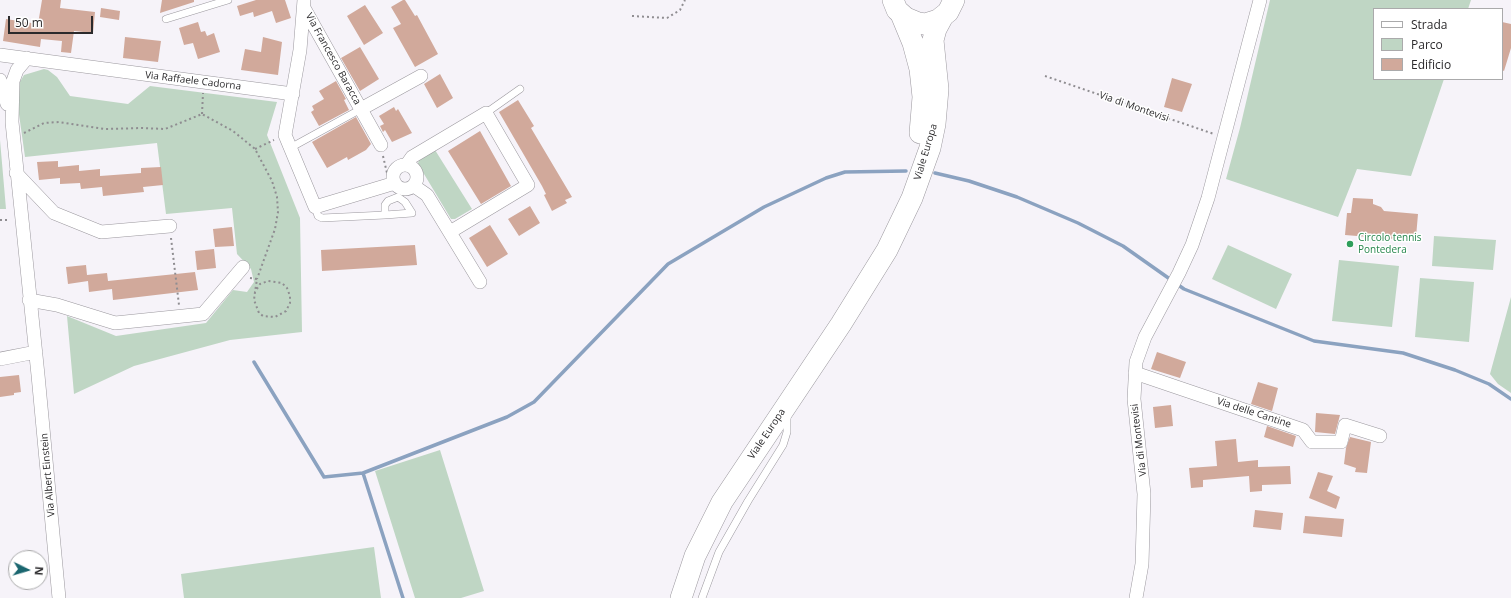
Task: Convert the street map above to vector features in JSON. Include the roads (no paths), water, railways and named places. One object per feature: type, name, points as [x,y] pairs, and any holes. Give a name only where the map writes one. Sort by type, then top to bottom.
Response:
[{"type":"main road","name":"Viale Europa","points":[[897,7],[906,18],[918,23],[932,22],[949,8]]},
{"type":"main road","name":"Viale Europa","points":[[868,279],[908,175],[922,127],[923,97],[920,69],[913,43],[897,7]]},
{"type":"main road","name":"Viale Europa","points":[[681,598],[695,556],[722,502],[842,324],[896,233],[912,198],[930,148],[936,124],[938,100],[933,40],[936,29],[949,8]]},
{"type":"street","name":"Via di Montevisi","points":[[1136,598],[1142,564],[1144,494],[1134,399],[1135,373],[1138,356],[1145,337],[1171,290],[1192,245],[1208,198],[1260,0]]},
{"type":"street","points":[[304,4],[293,94],[285,135],[315,207],[392,184],[402,189],[408,189],[414,186],[418,175],[412,167],[407,164]]},
{"type":"street","name":"Via Francesco Baracca","points":[[304,4],[381,145]]},
{"type":"street","name":"Via Raffaele Cadorna","points":[[0,55],[293,94]]},
{"type":"street","name":"Via Albert Einstein","points":[[27,58],[17,70],[13,81],[12,122],[16,173],[36,352],[59,598]]},
{"type":"street","name":"Via Francesco Baracca","points":[[361,109],[421,76]]},
{"type":"street","name":"Via Albert Einstein","points":[[0,80],[12,122]]},
{"type":"street","points":[[392,184],[395,170],[398,167],[407,164],[412,157],[486,113],[528,184],[450,232]]},
{"type":"street","points":[[16,173],[54,213],[101,232],[170,226]]},
{"type":"street","points":[[414,186],[427,195],[480,282]]},
{"type":"street","points":[[30,300],[57,305],[115,322],[203,314],[244,266]]},
{"type":"street","points":[[0,359],[36,352]]},
{"type":"street","name":"Via delle Cantine","points":[[1135,373],[1304,430],[1312,442],[1341,442],[1345,425],[1380,436]]},
{"type":"lane","points":[[166,18],[228,0]]},
{"type":"lane","points":[[486,113],[520,89]]},
{"type":"lane","points":[[290,148],[361,109]]},
{"type":"lane","points":[[315,207],[318,216],[322,218],[385,215]]},
{"type":"lane","points":[[702,598],[719,552],[748,501],[783,445],[787,432],[787,405]]},
{"type":"waterway","points":[[403,598],[363,473],[507,417],[534,402],[668,264],[764,207],[826,178],[845,172],[906,171]]},
{"type":"waterway","points":[[935,173],[969,181],[1017,197],[1078,223],[1123,246],[1184,289],[1314,341],[1403,353],[1455,370],[1489,384],[1511,399]]},
{"type":"waterway","points":[[254,362],[324,477],[363,473]]},
{"type":"place","name":"Circolo tennis Pontedera","points":[[1350,244]]}]
